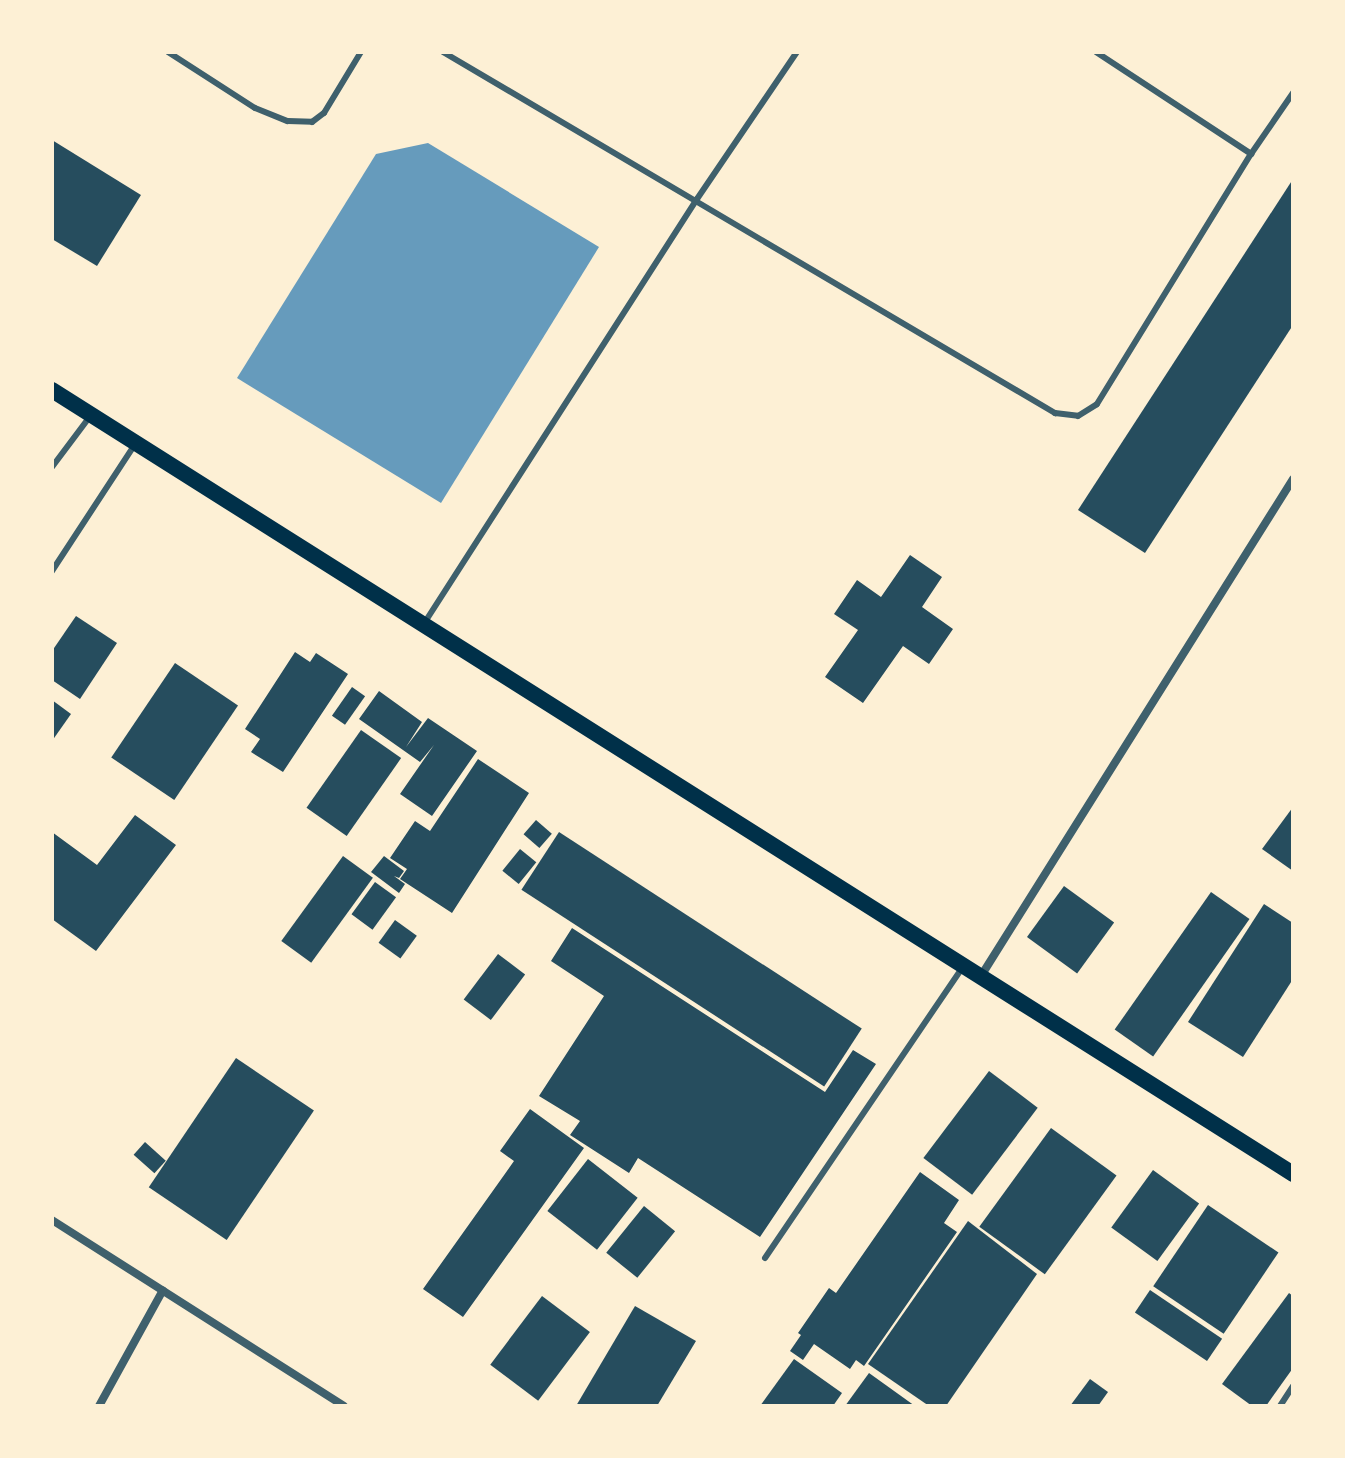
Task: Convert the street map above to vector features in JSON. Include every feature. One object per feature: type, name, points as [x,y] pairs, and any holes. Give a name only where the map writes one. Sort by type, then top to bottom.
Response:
[{"type":"main road","points":[[52,390],[1293,1174]]},
{"type":"street","points":[[981,976],[1293,479]]},
{"type":"street","points":[[52,1220],[344,1406]]},
{"type":"street","points":[[99,1406],[163,1290]]},
{"type":"lane","points":[[168,52],[255,108],[288,121],[312,122],[324,113],[361,52]]},
{"type":"lane","points":[[443,52],[697,199],[1055,413],[1078,416],[1097,404],[1251,154],[1293,93]]},
{"type":"lane","points":[[424,623],[697,199],[797,52]]},
{"type":"lane","points":[[1096,52],[1251,154]]},
{"type":"lane","points":[[52,467],[91,415]]},
{"type":"lane","points":[[52,571],[137,441]]},
{"type":"lane","points":[[765,1258],[964,965]]},
{"type":"lane","points":[[1280,1406],[1293,1386]]},
{"type":"water","points":[[428,143],[599,247],[441,503],[237,378],[376,154]]},
{"type":"building","points":[[52,140],[141,195],[97,266],[52,239]]},
{"type":"building","points":[[1293,179],[1293,325],[1145,553],[1078,510]]},
{"type":"building","points":[[910,555],[942,577],[922,607],[953,629],[929,664],[903,646],[863,703],[825,677],[858,630],[834,614],[857,580],[881,597]]},
{"type":"building","points":[[76,616],[117,643],[80,699],[52,680],[52,651]]},
{"type":"building","points":[[295,652],[310,662],[316,653],[348,674],[283,772],[251,752],[260,739],[245,729]]},
{"type":"building","points":[[175,663],[238,705],[174,800],[111,758]]},
{"type":"building","points":[[352,687],[365,696],[345,725],[332,716]]},
{"type":"building","points":[[379,691],[422,722],[406,747],[428,718],[477,751],[432,816],[400,794],[434,745],[420,762],[359,719]]},
{"type":"building","points":[[52,700],[71,714],[52,741]]},
{"type":"building","points":[[361,730],[401,758],[347,836],[307,808]]},
{"type":"building","points":[[478,759],[529,793],[452,913],[400,879],[407,869],[390,858],[415,821],[430,831]]},
{"type":"building","points":[[1293,807],[1293,871],[1262,849]]},
{"type":"building","points":[[135,815],[176,845],[96,951],[52,919],[52,832],[97,865]]},
{"type":"building","points":[[536,820],[552,834],[539,848],[524,834]]},
{"type":"building","points":[[559,832],[862,1029],[824,1086],[521,890]]},
{"type":"building","points":[[520,849],[536,862],[519,884],[502,871]]},
{"type":"building","points":[[343,856],[373,878],[311,963],[281,941]]},
{"type":"building","points":[[384,856],[404,871],[399,878],[394,876],[405,884],[399,893],[371,872]]},
{"type":"building","points":[[375,882],[396,897],[373,930],[351,914]]},
{"type":"building","points":[[1064,886],[1114,922],[1077,973],[1027,937]]},
{"type":"building","points":[[1211,892],[1250,919],[1153,1057],[1115,1030]]},
{"type":"building","points":[[1264,904],[1293,923],[1293,979],[1243,1057],[1188,1022]]},
{"type":"building","points":[[395,920],[417,936],[400,959],[379,943]]},
{"type":"building","points":[[572,928],[825,1092],[853,1050],[876,1064],[760,1237],[638,1158],[629,1173],[570,1135],[580,1121],[539,1096],[604,996],[551,961]]},
{"type":"building","points":[[498,954],[525,974],[491,1020],[464,1000]]},
{"type":"building","points":[[236,1058],[314,1111],[227,1240],[149,1187]]},
{"type":"building","points":[[989,1071],[1038,1108],[972,1195],[923,1158]]},
{"type":"building","points":[[530,1109],[584,1148],[463,1317],[423,1289],[514,1161],[500,1151]]},
{"type":"building","points":[[1051,1128],[1117,1176],[1045,1274],[979,1227]]},
{"type":"building","points":[[145,1142],[166,1161],[154,1173],[134,1155]]},
{"type":"building","points":[[588,1159],[638,1198],[597,1250],[547,1211]]},
{"type":"building","points":[[1153,1170],[1199,1204],[1157,1261],[1111,1227]]},
{"type":"building","points":[[920,1172],[959,1200],[944,1223],[957,1232],[864,1366],[856,1360],[850,1369],[814,1344],[803,1360],[790,1351],[801,1335],[798,1333],[829,1288],[836,1293]]},
{"type":"building","points":[[1208,1205],[1278,1253],[1224,1334],[1153,1286]]},
{"type":"building","points":[[644,1206],[675,1231],[637,1278],[606,1253]]},
{"type":"building","points":[[968,1221],[1037,1274],[946,1406],[929,1406],[868,1364]]},
{"type":"building","points":[[1150,1290],[1222,1339],[1207,1361],[1135,1312]]},
{"type":"building","points":[[1289,1293],[1293,1296],[1293,1368],[1266,1406],[1252,1406],[1222,1384]]},
{"type":"building","points":[[542,1296],[590,1332],[538,1401],[490,1365]]},
{"type":"building","points":[[635,1306],[696,1341],[657,1406],[576,1406]]},
{"type":"building","points":[[794,1359],[842,1393],[833,1406],[760,1406]]},
{"type":"building","points":[[869,1373],[915,1406],[845,1406]]},
{"type":"building","points":[[1090,1379],[1108,1392],[1098,1406],[1070,1406]]}]
